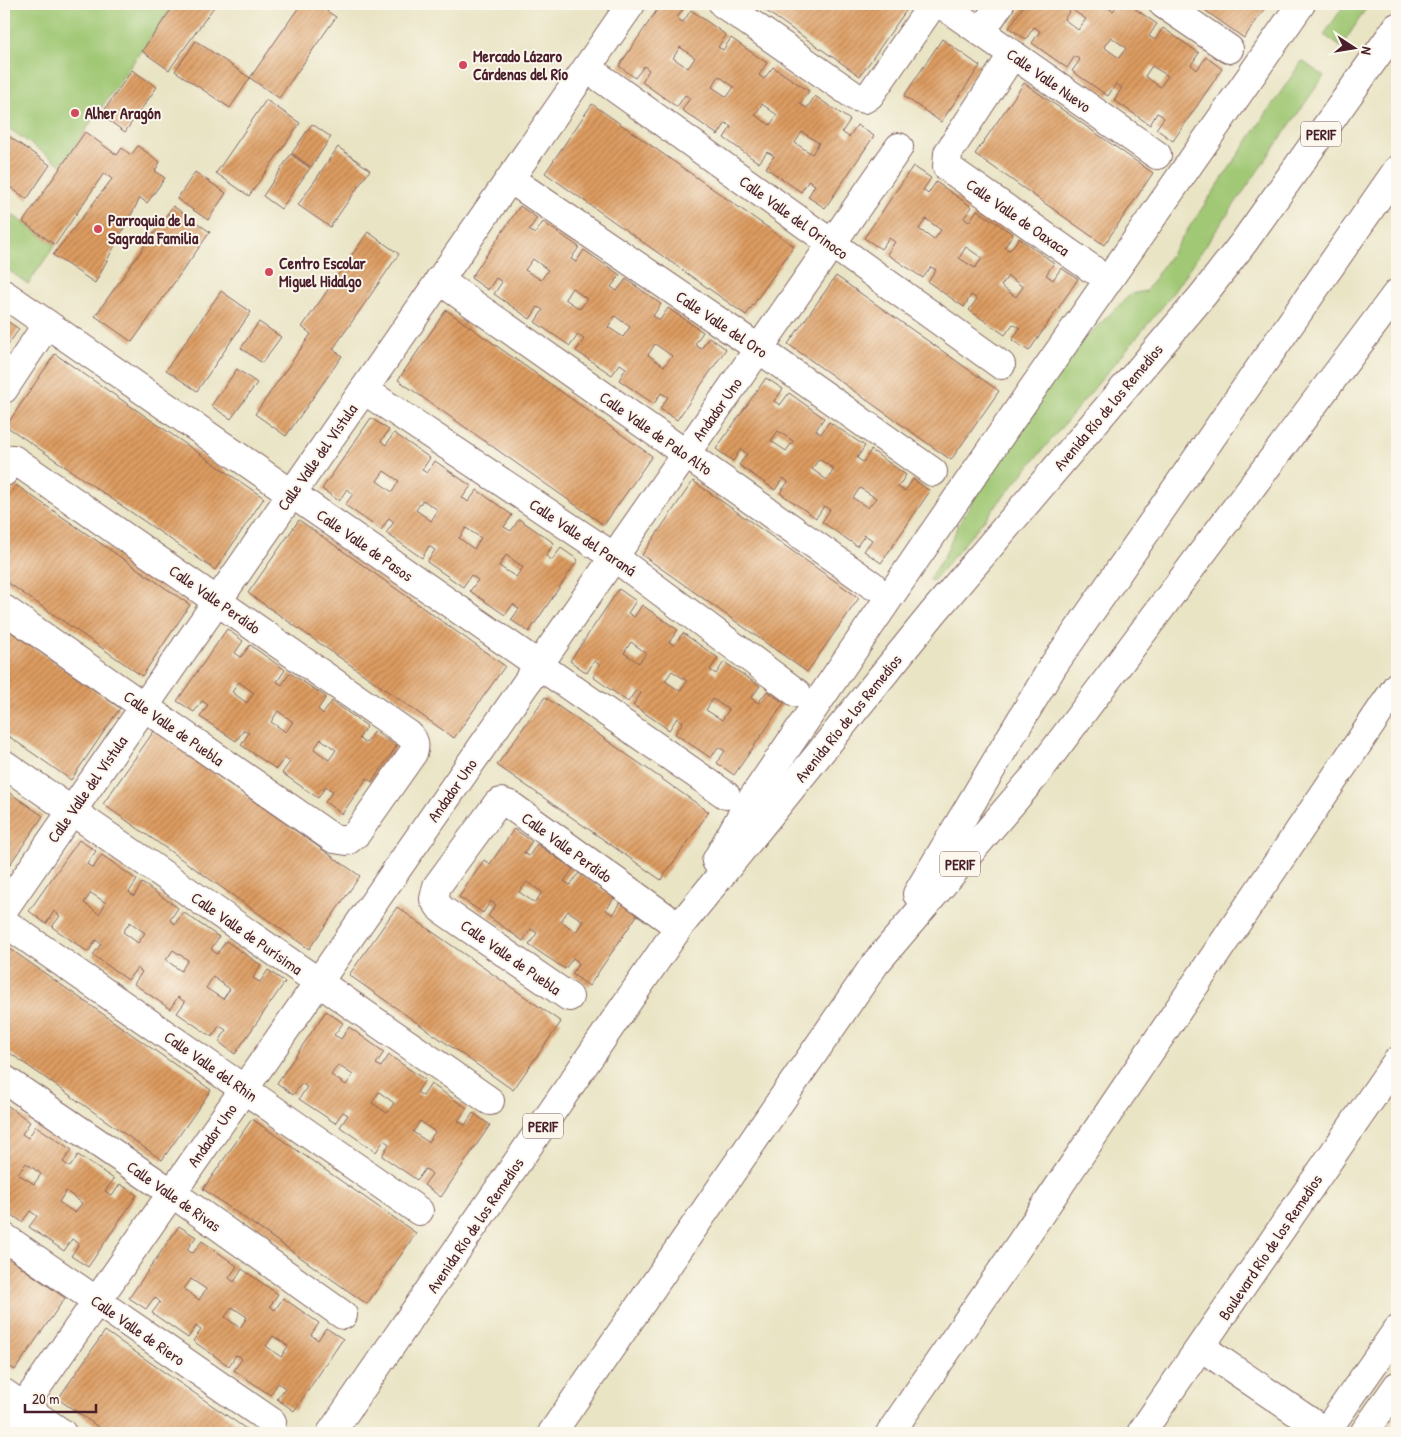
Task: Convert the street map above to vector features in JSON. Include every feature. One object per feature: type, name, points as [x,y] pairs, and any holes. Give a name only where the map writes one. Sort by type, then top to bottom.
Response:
[{"type":"main road","name":"Calle Valle del Vístula","points":[[4,909],[631,4]]},
{"type":"main road","points":[[723,4],[856,97],[864,99],[870,95],[932,4]]},
{"type":"main road","name":"Calle Valle Nuevo","points":[[941,4],[1157,155]]},
{"type":"main road","points":[[981,32],[1000,4]]},
{"type":"main road","points":[[1163,4],[1229,49]]},
{"type":"main road","points":[[679,927],[745,809],[1029,394],[1301,4]]},
{"type":"main road","name":"Avenida Río de los Remedios","points":[[331,1433],[679,927],[933,613],[1196,303],[1244,242],[1397,27]]},
{"type":"main road","name":"Calle Valle de Oaxaca","points":[[1013,54],[948,153],[946,164],[950,170],[1092,268]]},
{"type":"main road","name":"Calle Valle del Orinoco","points":[[586,68],[1001,365]]},
{"type":"main road","name":"Andador Uno","points":[[5,1433],[14,1400],[97,1301],[899,147]]},
{"type":"main road","points":[[875,964],[1053,666],[1397,170]]},
{"type":"main road","name":"Calle Valle del Oro","points":[[510,179],[759,348],[933,472]]},
{"type":"main road","name":"Calle Valle de Palo Alto","points":[[440,280],[872,585]]},
{"type":"main road","name":"Calle Valle de Pasos","points":[[4,294],[726,795]]},
{"type":"main road","name":"PERIF","points":[[552,1433],[875,964],[1035,776],[1392,300]]},
{"type":"main road","points":[[4,390],[47,324]]},
{"type":"main road","name":"Calle Valle del Paraná","points":[[364,390],[614,557],[797,692]]},
{"type":"main road","name":"Calle Valle Perdido","points":[[8,465],[218,600],[408,734],[415,742],[413,753],[357,833],[347,841]]},
{"type":"main road","name":"Calle Valle de Puebla","points":[[4,609],[334,839],[347,841]]},
{"type":"main road","points":[[890,1433],[1014,1253],[1397,686]]},
{"type":"main road","name":"Calle Valle de Purísima","points":[[4,764],[490,1101]]},
{"type":"main road","name":"Calle Valle Perdido","points":[[465,846],[494,807],[501,802],[506,803],[679,927]]},
{"type":"main road","name":"Calle Valle de Puebla","points":[[465,846],[436,886],[434,899],[437,905],[569,997]]},
{"type":"main road","name":"Calle Valle del Rhin","points":[[4,922],[419,1211]]},
{"type":"main road","name":"Boulevard Río de los Remedios","points":[[1141,1433],[1397,1061]]},
{"type":"main road","name":"Calle Valle de Rivas","points":[[4,1078],[172,1193],[343,1315]]},
{"type":"main road","name":"Calle Valle de Riero","points":[[4,1237],[272,1422]]},
{"type":"main road","points":[[349,1433],[406,1326]]},
{"type":"main road","points":[[1201,1347],[1326,1433],[1397,1330]]},
{"type":"main road","points":[[1364,1433],[1397,1386]]},
{"type":"main road","points":[[14,1400],[62,1433]]},
{"type":"green space","points":[[4,4],[174,4],[61,165],[4,125]]},
{"type":"green space","points":[[1345,4],[1369,4],[1341,47],[1324,35]]},
{"type":"green space","points":[[1302,61],[1324,76],[1167,301],[934,580],[930,581],[930,577],[945,555],[959,524],[1006,446],[1082,341],[1131,294],[1146,291]]},
{"type":"green space","points":[[4,209],[55,245],[28,284],[4,267]]},
{"type":"building","points":[[175,4],[216,4],[169,70],[142,51]]},
{"type":"building","points":[[301,4],[316,4],[336,17],[279,98],[250,78]]},
{"type":"building","points":[[661,4],[682,4],[685,6],[677,18],[679,20],[683,22],[691,10],[726,35],[718,47],[723,50],[731,38],[767,63],[759,75],[764,79],[773,67],[809,91],[800,104],[807,108],[815,96],[850,120],[842,132],[849,137],[857,125],[874,136],[825,208],[808,197],[815,185],[809,180],[801,192],[766,168],[774,156],[767,152],[759,163],[724,138],[731,127],[729,125],[726,123],[718,135],[682,110],[690,98],[685,95],[677,107],[642,82],[649,70],[644,66],[635,78],[619,66]],"holes":[[[680,47],[695,58],[688,68],[673,58]],[[719,76],[734,87],[727,97],[712,87]],[[762,104],[777,115],[770,125],[755,115]],[[802,132],[819,143],[812,154],[795,143]]]},
{"type":"building","points":[[756,4],[909,4],[910,5],[860,76]]},
{"type":"building","points":[[1025,4],[1111,4],[1108,8],[1113,11],[1119,4],[1128,4],[1157,24],[1149,36],[1155,40],[1163,28],[1199,53],[1191,65],[1197,70],[1206,57],[1222,69],[1173,141],[1156,129],[1164,118],[1161,115],[1157,113],[1150,125],[1114,100],[1122,88],[1116,84],[1108,96],[1072,71],[1080,60],[1075,56],[1067,68],[1032,43],[1040,31],[1034,27],[1026,39],[1009,28]],"holes":[[[1071,9],[1086,19],[1078,30],[1064,19]],[[1111,37],[1126,48],[1119,58],[1104,47]],[[1152,66],[1168,76],[1160,87],[1145,76]]]},
{"type":"building","points":[[1196,4],[1268,4],[1244,38]]},
{"type":"building","points":[[942,39],[980,66],[941,122],[904,96]]},
{"type":"building","points":[[196,41],[250,78],[230,108],[175,71]]},
{"type":"building","points":[[132,70],[157,87],[125,132],[101,115]]},
{"type":"building","points":[[1024,83],[1153,173],[1104,245],[975,154]]},
{"type":"building","points":[[266,100],[300,123],[249,196],[216,173]]},
{"type":"building","points":[[592,104],[794,246],[746,315],[545,173]]},
{"type":"building","points":[[312,124],[331,137],[311,167],[292,153]]},
{"type":"building","points":[[85,132],[117,155],[122,148],[131,155],[138,146],[160,162],[155,171],[165,178],[147,203],[140,198],[95,283],[53,255],[112,179],[104,173],[55,245],[23,222]]},
{"type":"building","points":[[4,133],[50,165],[27,199],[4,183]]},
{"type":"building","points":[[338,147],[370,170],[330,227],[298,205]]},
{"type":"building","points":[[291,154],[310,168],[281,209],[263,196]]},
{"type":"building","points":[[913,166],[931,178],[923,190],[928,194],[936,182],[972,207],[964,218],[966,220],[969,222],[977,210],[1013,234],[1005,247],[1007,249],[1010,250],[1019,238],[1054,263],[1046,275],[1053,280],[1061,268],[1078,279],[1029,351],[1012,340],[1020,328],[1013,324],[1005,335],[969,310],[977,299],[971,295],[964,307],[928,282],[936,270],[931,267],[923,278],[887,254],[895,242],[889,238],[881,249],[864,238]],"holes":[[[926,219],[941,230],[934,240],[919,229]],[[966,247],[982,258],[975,268],[959,258]],[[1008,276],[1023,287],[1016,297],[1001,286]]]},
{"type":"building","points":[[195,172],[226,193],[208,220],[177,199]]},
{"type":"building","points":[[173,206],[210,232],[132,342],[95,316]]},
{"type":"building","points":[[520,206],[537,218],[529,230],[535,234],[543,222],[579,247],[571,259],[576,262],[584,250],[620,275],[611,287],[617,291],[626,279],[661,304],[653,316],[660,320],[668,308],[703,332],[695,344],[698,347],[701,349],[709,337],[726,349],[677,420],[660,409],[668,397],[661,393],[654,404],[619,380],[626,368],[620,364],[612,375],[576,351],[584,339],[578,335],[570,346],[535,322],[543,310],[538,307],[530,319],[494,294],[502,282],[496,278],[488,290],[471,278]],"holes":[[[533,259],[548,270],[541,280],[525,270]],[[572,288],[587,299],[580,309],[565,299]],[[615,316],[630,327],[623,337],[608,327]],[[655,344],[672,356],[664,366],[648,355]]]},
{"type":"building","points":[[368,232],[399,254],[333,349],[342,356],[286,436],[255,414],[311,334],[302,327]]},
{"type":"building","points":[[836,276],[999,391],[951,460],[788,344]]},
{"type":"building","points":[[221,291],[251,312],[197,391],[166,370]]},
{"type":"building","points":[[446,310],[652,456],[604,525],[398,380]]},
{"type":"building","points":[[4,319],[19,329],[4,351]]},
{"type":"building","points":[[259,322],[281,337],[262,363],[241,348]]},
{"type":"building","points":[[55,354],[264,498],[215,570],[6,426]]},
{"type":"building","points":[[237,369],[257,383],[231,419],[211,406]]},
{"type":"building","points":[[766,378],[783,389],[774,401],[780,405],[789,393],[824,418],[816,430],[821,434],[829,422],[865,446],[857,458],[863,462],[871,450],[906,475],[898,487],[905,491],[913,479],[930,491],[881,563],[864,551],[872,540],[865,535],[857,546],[822,522],[830,510],[824,506],[816,518],[780,493],[788,482],[786,480],[783,478],[775,490],[739,465],[747,454],[741,449],[733,461],[716,449]],"holes":[[[778,431],[793,441],[786,451],[771,441]],[[819,459],[834,469],[827,480],[812,469]],[[860,488],[876,498],[868,508],[853,498]]]},
{"type":"building","points":[[371,418],[389,430],[381,441],[386,445],[394,433],[430,458],[422,470],[427,473],[435,461],[471,486],[462,498],[468,502],[477,490],[512,515],[504,527],[511,531],[519,519],[554,543],[546,556],[552,560],[561,548],[578,560],[529,632],[511,620],[519,609],[513,604],[505,615],[470,591],[478,580],[471,575],[463,587],[427,562],[435,550],[429,546],[422,558],[386,533],[394,522],[389,518],[381,530],[345,505],[353,494],[347,489],[339,501],[322,489]],"holes":[[[384,471],[399,481],[392,492],[377,481]],[[423,500],[438,510],[431,521],[416,510]],[[466,528],[481,538],[474,549],[459,538]],[[506,555],[523,567],[516,577],[499,566]]]},
{"type":"building","points":[[693,481],[859,598],[807,672],[642,555]]},
{"type":"building","points":[[16,485],[190,605],[142,676],[4,580],[4,503]]},
{"type":"building","points":[[299,520],[505,666],[454,738],[248,593]]},
{"type":"building","points":[[619,589],[636,601],[628,613],[634,617],[642,605],[678,630],[669,642],[674,645],[683,633],[718,658],[710,670],[716,674],[724,662],[760,686],[751,698],[758,703],[767,691],[784,703],[734,775],[717,763],[725,751],[718,747],[711,758],[675,734],[683,722],[677,718],[669,730],[633,705],[641,693],[636,690],[628,702],[593,677],[600,665],[594,661],[587,673],[570,661]],"holes":[[[631,642],[646,653],[639,663],[624,653]],[[672,671],[687,681],[680,691],[665,681]],[[713,699],[729,710],[722,720],[706,710]]]},
{"type":"building","points":[[4,627],[120,708],[71,780],[4,733]]},
{"type":"building","points":[[227,629],[243,641],[235,653],[241,657],[250,645],[285,670],[277,682],[282,685],[290,673],[326,697],[318,709],[323,714],[332,701],[367,726],[359,738],[362,741],[366,743],[374,731],[397,746],[372,782],[367,778],[342,814],[325,802],[333,791],[326,786],[318,798],[282,773],[290,762],[285,758],[276,769],[241,745],[249,733],[244,730],[236,741],[200,717],[208,705],[202,701],[194,712],[177,701]],"holes":[[[239,682],[254,693],[247,703],[232,692]],[[278,711],[293,722],[286,732],[271,722]],[[321,739],[336,750],[329,760],[314,749]]]},
{"type":"building","points":[[545,697],[709,812],[661,880],[497,765]]},
{"type":"building","points":[[154,731],[360,876],[309,949],[103,804]]},
{"type":"building","points":[[4,789],[43,816],[4,873]]},
{"type":"building","points":[[514,829],[532,841],[524,853],[529,856],[537,844],[573,869],[564,881],[570,885],[579,873],[614,898],[606,910],[613,915],[621,902],[638,914],[589,986],[572,974],[579,963],[576,960],[573,958],[565,969],[529,945],[537,933],[531,929],[523,941],[488,916],[496,905],[491,901],[483,913],[459,897],[484,860],[490,864]],"holes":[[[527,882],[542,892],[535,903],[519,892]],[[568,911],[583,921],[576,932],[561,921]]]},
{"type":"building","points":[[79,840],[96,851],[87,864],[93,868],[102,855],[137,880],[129,892],[131,894],[134,896],[142,883],[178,908],[170,920],[175,924],[183,912],[219,937],[211,949],[217,954],[226,941],[261,965],[253,978],[260,982],[268,970],[285,982],[235,1054],[219,1042],[226,1030],[219,1026],[212,1037],[177,1013],[185,1002],[178,997],[170,1009],[134,984],[142,972],[137,968],[128,980],[93,955],[101,944],[96,940],[88,952],[52,927],[60,916],[54,911],[46,924],[29,911]],"holes":[[[91,893],[106,903],[99,914],[84,903]],[[130,922],[145,933],[138,943],[123,932]],[[173,950],[188,960],[181,971],[166,960]],[[213,977],[230,989],[223,999],[206,988]]]},
{"type":"building","points":[[397,907],[561,1022],[513,1090],[349,975]]},
{"type":"building","points":[[6,946],[211,1090],[162,1160],[4,1049],[4,949]]},
{"type":"building","points":[[326,1011],[343,1023],[334,1035],[341,1039],[349,1027],[384,1052],[376,1064],[381,1067],[389,1055],[425,1080],[417,1092],[423,1096],[431,1084],[467,1108],[458,1121],[465,1125],[473,1113],[490,1125],[441,1197],[424,1185],[432,1174],[429,1171],[425,1169],[417,1180],[382,1156],[389,1144],[384,1140],[376,1152],[340,1127],[348,1115],[343,1112],[335,1123],[299,1099],[307,1087],[302,1083],[293,1095],[277,1083]],"holes":[[[338,1065],[353,1075],[346,1085],[331,1075]],[[379,1092],[394,1103],[387,1113],[372,1103]],[[420,1121],[435,1132],[428,1142],[413,1132]]]},
{"type":"building","points":[[4,1103],[30,1122],[22,1134],[28,1138],[36,1126],[72,1150],[63,1162],[70,1167],[78,1155],[114,1179],[105,1191],[112,1196],[120,1184],[137,1195],[88,1267],[71,1256],[79,1244],[72,1239],[64,1251],[29,1227],[37,1216],[30,1211],[22,1222],[4,1209]],"holes":[[[26,1163],[41,1174],[34,1184],[18,1174]],[[66,1191],[82,1203],[75,1213],[59,1202]]]},
{"type":"building","points":[[252,1119],[416,1233],[367,1304],[203,1189]]},
{"type":"building","points":[[179,1226],[196,1237],[187,1249],[190,1252],[193,1253],[202,1241],[237,1266],[229,1278],[234,1282],[242,1269],[278,1294],[270,1306],[275,1310],[283,1298],[319,1323],[311,1335],[318,1340],[326,1328],[343,1339],[294,1411],[277,1399],[285,1388],[278,1383],[270,1395],[234,1370],[242,1359],[239,1356],[236,1355],[229,1366],[193,1341],[201,1330],[196,1326],[188,1338],[152,1313],[160,1302],[157,1299],[154,1298],[146,1309],[129,1298]],"holes":[[[191,1279],[206,1289],[199,1300],[184,1289]],[[232,1307],[247,1317],[240,1328],[225,1317]],[[273,1336],[288,1346],[281,1357],[266,1346]]]},
{"type":"building","points":[[4,1255],[65,1298],[15,1370],[4,1363]]},
{"type":"building","points":[[105,1331],[252,1433],[107,1433],[58,1399]]},
{"type":"place","name":"Mercado Lázaro Cárdenas del Río","points":[[463,65]]},
{"type":"place","name":"Alher Aragón","points":[[75,113]]},
{"type":"place","name":"Parroquia de la Sagrada Familia","points":[[98,229]]},
{"type":"place","name":"Centro Escolar Miguel Hidalgo","points":[[269,272]]}]
